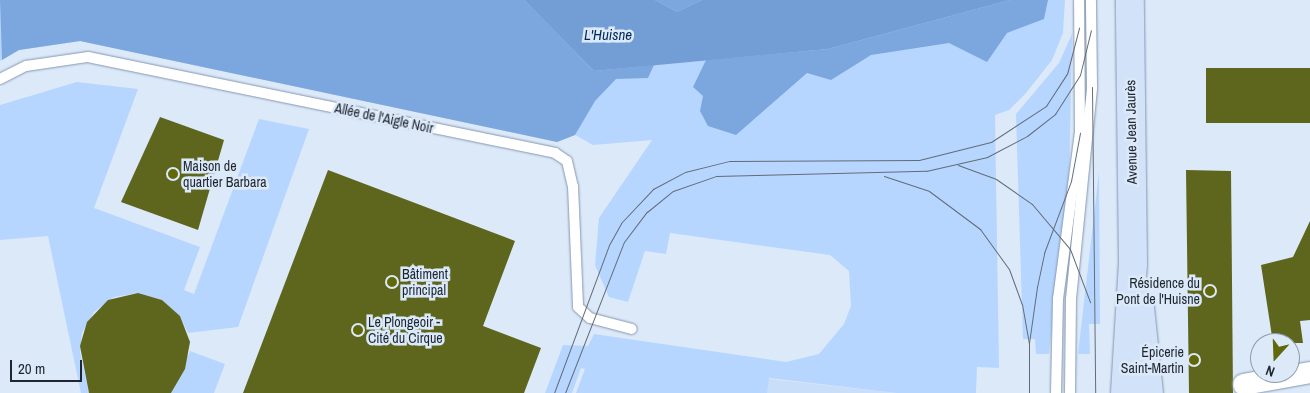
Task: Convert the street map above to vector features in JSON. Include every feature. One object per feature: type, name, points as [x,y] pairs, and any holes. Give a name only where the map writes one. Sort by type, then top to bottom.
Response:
[{"type":"main road","name":"Avenue Jean Jaurès","points":[[1126,393],[1133,264],[1130,0]]},
{"type":"main road","name":"Avenue Jean Jaurès","points":[[1133,264],[1149,362],[1149,393]]},
{"type":"street","points":[[1242,384],[1310,372]]},
{"type":"lane","points":[[1056,393],[1058,299],[1080,133],[1079,0]]},
{"type":"lane","points":[[1070,393],[1071,299],[1092,87],[1091,0]]},
{"type":"lane","name":"Allée de l'Aigle Noir","points":[[0,79],[26,66],[88,57],[555,153],[567,161],[573,186],[578,307],[590,318],[632,329]]},
{"type":"shaded area","points":[[0,0],[1065,0],[1063,33],[1052,60],[1026,93],[1009,110],[995,115],[999,368],[977,367],[976,393],[896,393],[769,378],[767,393],[576,393],[585,369],[581,368],[572,393],[545,393],[563,345],[588,346],[594,334],[786,362],[819,354],[844,324],[851,306],[849,271],[830,255],[670,233],[666,254],[645,251],[628,302],[609,297],[595,265],[599,218],[652,140],[593,145],[575,135],[557,142],[80,41],[19,50],[0,61]]},
{"type":"shaded area","points":[[0,0],[524,0],[594,71],[654,65],[648,78],[616,79],[595,101],[575,135],[557,142],[80,41],[19,50],[2,60]]},
{"type":"shaded area","points":[[655,0],[702,0],[677,12]]},
{"type":"shaded area","points":[[1010,0],[1048,0],[1044,19],[1007,33],[987,62],[949,43],[871,55],[831,80],[807,73],[736,135],[708,126],[700,111],[703,96],[693,87],[706,60],[828,49]]},
{"type":"shaded area","points":[[1072,34],[1069,190],[1049,354],[1036,354],[1035,339],[1023,339],[1016,114],[1059,63]]},
{"type":"shaded area","points":[[77,82],[138,89],[94,208],[200,247],[184,290],[194,294],[259,119],[309,129],[238,327],[188,333],[180,316],[162,300],[138,293],[114,297],[94,312],[82,333],[80,352],[89,393],[81,393],[48,236],[0,240],[0,105]]},
{"type":"shaded area","points":[[1099,172],[1100,324],[1089,324],[1090,354],[1078,354]]},
{"type":"shaded area","points":[[190,351],[225,364],[214,393],[171,393]]},
{"type":"shaded area","points":[[769,379],[896,393],[576,393]]},
{"type":"water","name":"L'Huisne","points":[[524,0],[655,0],[677,12],[702,0],[1010,0],[828,49],[594,71]]},
{"type":"building","points":[[1206,68],[1310,68],[1310,123],[1206,123]]},
{"type":"building","name":"Maison de quartier Barbara","points":[[160,117],[224,140],[198,230],[121,202]]},
{"type":"building","name":"Bâtiment principal","points":[[328,170],[515,241],[483,326],[541,348],[524,393],[243,393]]},
{"type":"building","name":"Résidence du Pont de l'Huisne","points":[[1186,170],[1231,171],[1233,393],[1189,393]]},
{"type":"building","points":[[1310,221],[1310,320],[1300,321],[1303,343],[1300,343],[1300,333],[1271,333],[1261,265],[1293,257]]},
{"type":"building","points":[[138,293],[162,300],[180,316],[190,342],[185,369],[171,393],[89,393],[80,346],[87,322],[108,300]]},
{"type":"tram line","points":[[554,393],[609,245],[621,223],[653,189],[685,172],[729,161],[919,160],[991,142],[1046,106],[1067,74],[1079,28]]},
{"type":"tram line","points":[[565,393],[624,242],[647,212],[673,191],[716,176],[926,171],[987,157],[1027,136],[1055,114],[1080,75],[1091,30]]},
{"type":"tram line","points":[[1092,87],[1095,393]]},
{"type":"tram line","points":[[1029,393],[1029,343],[1037,287],[1044,253],[1071,181],[1080,133]]},
{"type":"tram line","points":[[958,165],[996,179],[1032,204],[1070,249],[1090,302]]},
{"type":"tram line","points":[[884,176],[929,191],[980,229],[1009,269],[1022,304],[1029,343]]},
{"type":"place","name":"Maison de quartier Barbara","points":[[173,174]]},
{"type":"place","name":"Bâtiment principal","points":[[392,282]]},
{"type":"place","name":"Résidence du Pont de l'Huisne","points":[[1210,291]]},
{"type":"place","name":"Le Plongeoir - Cité du Cirque","points":[[358,330]]},
{"type":"place","name":"Épicerie Saint-Martin","points":[[1194,360]]}]
